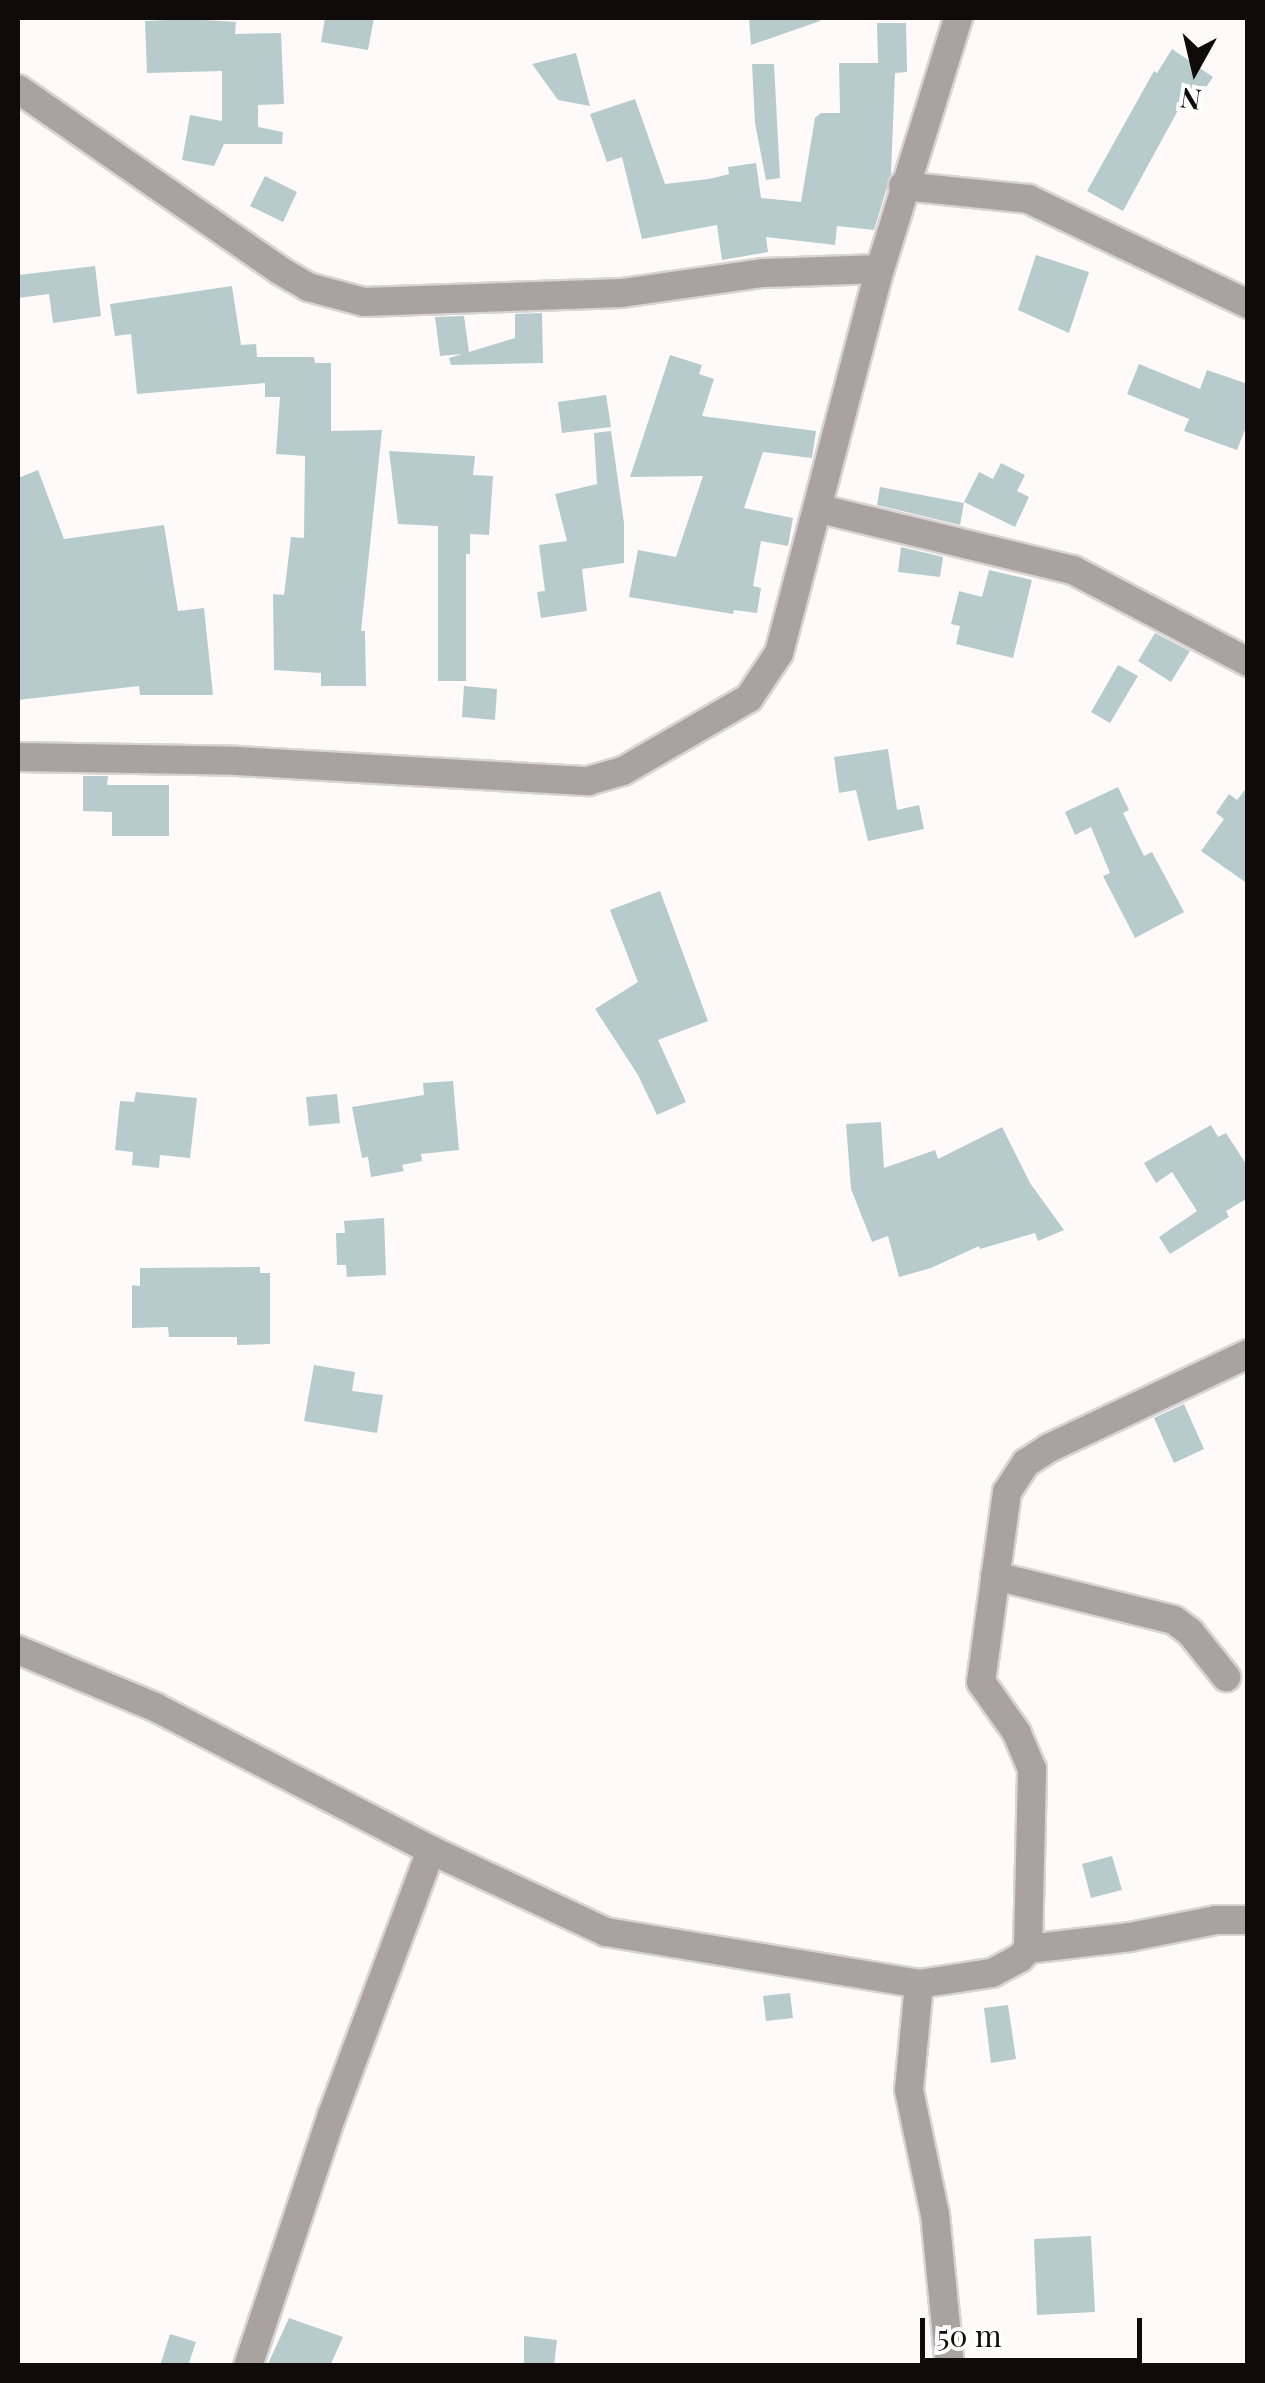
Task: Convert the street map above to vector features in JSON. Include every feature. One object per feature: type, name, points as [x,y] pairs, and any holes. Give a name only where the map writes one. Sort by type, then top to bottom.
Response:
[{"type":"street","points":[[18,757],[237,761],[588,781],[622,770],[749,698],[780,653],[903,186],[958,18]]},
{"type":"street","points":[[18,89],[279,270],[308,287],[364,302],[622,293],[763,273],[880,269]]},
{"type":"street","points":[[903,186],[1028,199],[1248,304]]},
{"type":"street","points":[[820,508],[1073,570],[1248,662]]},
{"type":"street","points":[[18,1650],[154,1707],[430,1850],[606,1932],[919,1984],[992,1973],[1020,1958],[1028,1949],[1032,1769],[1027,1748],[981,1682],[1007,1492],[1026,1463],[1248,1354]]},
{"type":"street","points":[[995,1576],[1174,1620],[1190,1632],[1226,1676]]},
{"type":"street","points":[[248,2366],[332,2116],[430,1850]]},
{"type":"street","points":[[1028,1949],[1130,1938],[1216,1920],[1248,1920]]},
{"type":"street","points":[[919,1984],[910,2090],[935,2214],[950,2366]]},
{"type":"building","points":[[325,18],[374,18],[368,50],[321,42]]},
{"type":"building","points":[[749,18],[819,18],[820,21],[751,45]]},
{"type":"building","points":[[145,21],[236,22],[235,34],[281,33],[284,104],[258,105],[258,127],[283,132],[282,144],[224,144],[214,166],[182,160],[190,115],[222,121],[222,71],[147,73]]},
{"type":"building","points":[[877,23],[906,23],[907,72],[895,73],[891,174],[874,230],[837,226],[835,245],[766,237],[768,252],[722,260],[717,225],[642,239],[622,157],[607,162],[590,114],[635,99],[665,184],[709,179],[729,174],[728,167],[756,163],[761,198],[801,202],[815,118],[821,113],[840,113],[839,63],[878,63]]},
{"type":"building","points":[[1172,49],[1213,77],[1198,99],[1188,92],[1123,211],[1087,191],[1154,71],[1157,73]]},
{"type":"building","points":[[576,53],[590,106],[558,100],[532,64]]},
{"type":"building","points":[[752,64],[774,64],[780,178],[766,180],[755,123]]},
{"type":"building","points":[[265,176],[297,192],[283,222],[250,206]]},
{"type":"building","points":[[1036,255],[1089,272],[1069,333],[1018,310]]},
{"type":"building","points":[[95,266],[101,316],[53,323],[49,294],[18,298],[18,275]]},
{"type":"building","points":[[232,286],[241,345],[256,344],[257,357],[314,357],[315,363],[331,363],[331,431],[382,430],[361,631],[365,631],[366,686],[321,686],[321,673],[274,670],[273,594],[284,595],[291,537],[304,538],[305,456],[276,454],[280,397],[265,397],[265,383],[137,394],[131,334],[115,336],[110,304]]},
{"type":"building","points":[[542,313],[543,363],[451,365],[449,358],[462,354],[440,356],[435,317],[464,316],[469,352],[515,338],[515,314]]},
{"type":"building","points":[[670,355],[702,365],[699,374],[714,379],[702,416],[816,431],[812,458],[763,452],[744,508],[793,518],[788,546],[761,541],[753,586],[761,588],[757,613],[734,610],[733,614],[629,597],[638,550],[676,557],[703,476],[630,477]]},
{"type":"building","points":[[1139,364],[1200,389],[1207,370],[1248,384],[1248,422],[1237,450],[1184,431],[1189,419],[1127,394]]},
{"type":"building","points":[[606,395],[611,427],[562,433],[558,402]]},
{"type":"building","points":[[611,431],[624,523],[624,563],[582,569],[587,611],[541,618],[537,592],[545,591],[539,545],[567,541],[555,494],[597,484],[594,433]]},
{"type":"building","points":[[389,451],[475,456],[473,475],[493,476],[489,535],[470,534],[470,554],[466,554],[466,681],[438,681],[438,526],[398,524]]},
{"type":"building","points":[[1001,463],[1025,475],[1017,491],[1029,497],[1015,527],[964,502],[979,472],[993,479]]},
{"type":"building","points":[[38,470],[64,539],[164,525],[178,611],[204,608],[213,695],[140,695],[139,686],[18,700],[18,478]]},
{"type":"building","points":[[880,487],[964,503],[960,525],[877,505]]},
{"type":"building","points":[[901,547],[943,557],[940,577],[898,572]]},
{"type":"building","points":[[989,570],[1032,580],[1013,658],[956,644],[960,626],[951,624],[959,591],[982,597]]},
{"type":"building","points":[[1155,633],[1190,651],[1171,682],[1138,661]]},
{"type":"building","points":[[1118,665],[1138,676],[1110,723],[1091,712]]},
{"type":"building","points":[[464,686],[497,689],[495,720],[462,717]]},
{"type":"building","points":[[888,749],[897,810],[919,805],[924,829],[868,841],[856,790],[839,793],[834,757]]},
{"type":"building","points":[[83,776],[108,776],[107,785],[169,785],[169,836],[112,836],[112,812],[83,811]]},
{"type":"building","points":[[1248,786],[1248,884],[1201,851],[1224,819],[1216,813],[1229,794],[1237,800]]},
{"type":"building","points":[[1118,787],[1129,810],[1123,813],[1144,856],[1152,852],[1184,912],[1135,938],[1103,876],[1110,873],[1091,827],[1075,835],[1065,812]]},
{"type":"building","points":[[660,891],[708,1021],[658,1040],[686,1102],[657,1115],[638,1075],[595,1009],[638,982],[610,910]]},
{"type":"building","points":[[453,1081],[459,1150],[421,1154],[422,1161],[402,1165],[404,1171],[371,1177],[368,1157],[362,1158],[352,1107],[424,1095],[423,1083]]},
{"type":"building","points":[[136,1092],[197,1098],[190,1158],[160,1155],[159,1168],[132,1165],[133,1152],[115,1150],[120,1101],[134,1102]]},
{"type":"building","points":[[337,1094],[340,1123],[309,1126],[306,1097]]},
{"type":"building","points":[[881,1122],[884,1168],[935,1150],[938,1159],[1002,1127],[1030,1183],[1064,1230],[1038,1241],[1035,1233],[980,1249],[979,1246],[931,1268],[899,1277],[888,1236],[872,1242],[851,1189],[846,1124]]},
{"type":"building","points":[[1211,1125],[1218,1137],[1226,1133],[1248,1167],[1248,1198],[1226,1211],[1229,1217],[1170,1254],[1159,1237],[1197,1211],[1172,1172],[1156,1183],[1144,1163]]},
{"type":"building","points":[[384,1218],[386,1275],[347,1277],[346,1265],[337,1265],[336,1233],[345,1233],[344,1221]]},
{"type":"building","points":[[260,1267],[260,1273],[270,1273],[270,1344],[237,1345],[237,1337],[169,1337],[168,1327],[132,1328],[132,1285],[140,1286],[140,1268]]},
{"type":"building","points":[[314,1365],[355,1372],[352,1391],[383,1395],[377,1433],[304,1421]]},
{"type":"building","points":[[1184,1404],[1204,1449],[1174,1463],[1154,1418]]},
{"type":"building","points":[[1112,1856],[1122,1890],[1091,1898],[1082,1864]]},
{"type":"building","points":[[790,1993],[793,2018],[766,2021],[763,1996]]},
{"type":"building","points":[[1008,2005],[1016,2059],[991,2063],[984,2008]]},
{"type":"building","points":[[1091,2236],[1095,2312],[1037,2315],[1034,2239]]},
{"type":"building","points":[[289,2318],[343,2337],[330,2366],[267,2366]]},
{"type":"building","points":[[170,2334],[196,2342],[188,2366],[160,2366]]},
{"type":"building","points":[[524,2336],[557,2340],[554,2366],[524,2366]]}]
